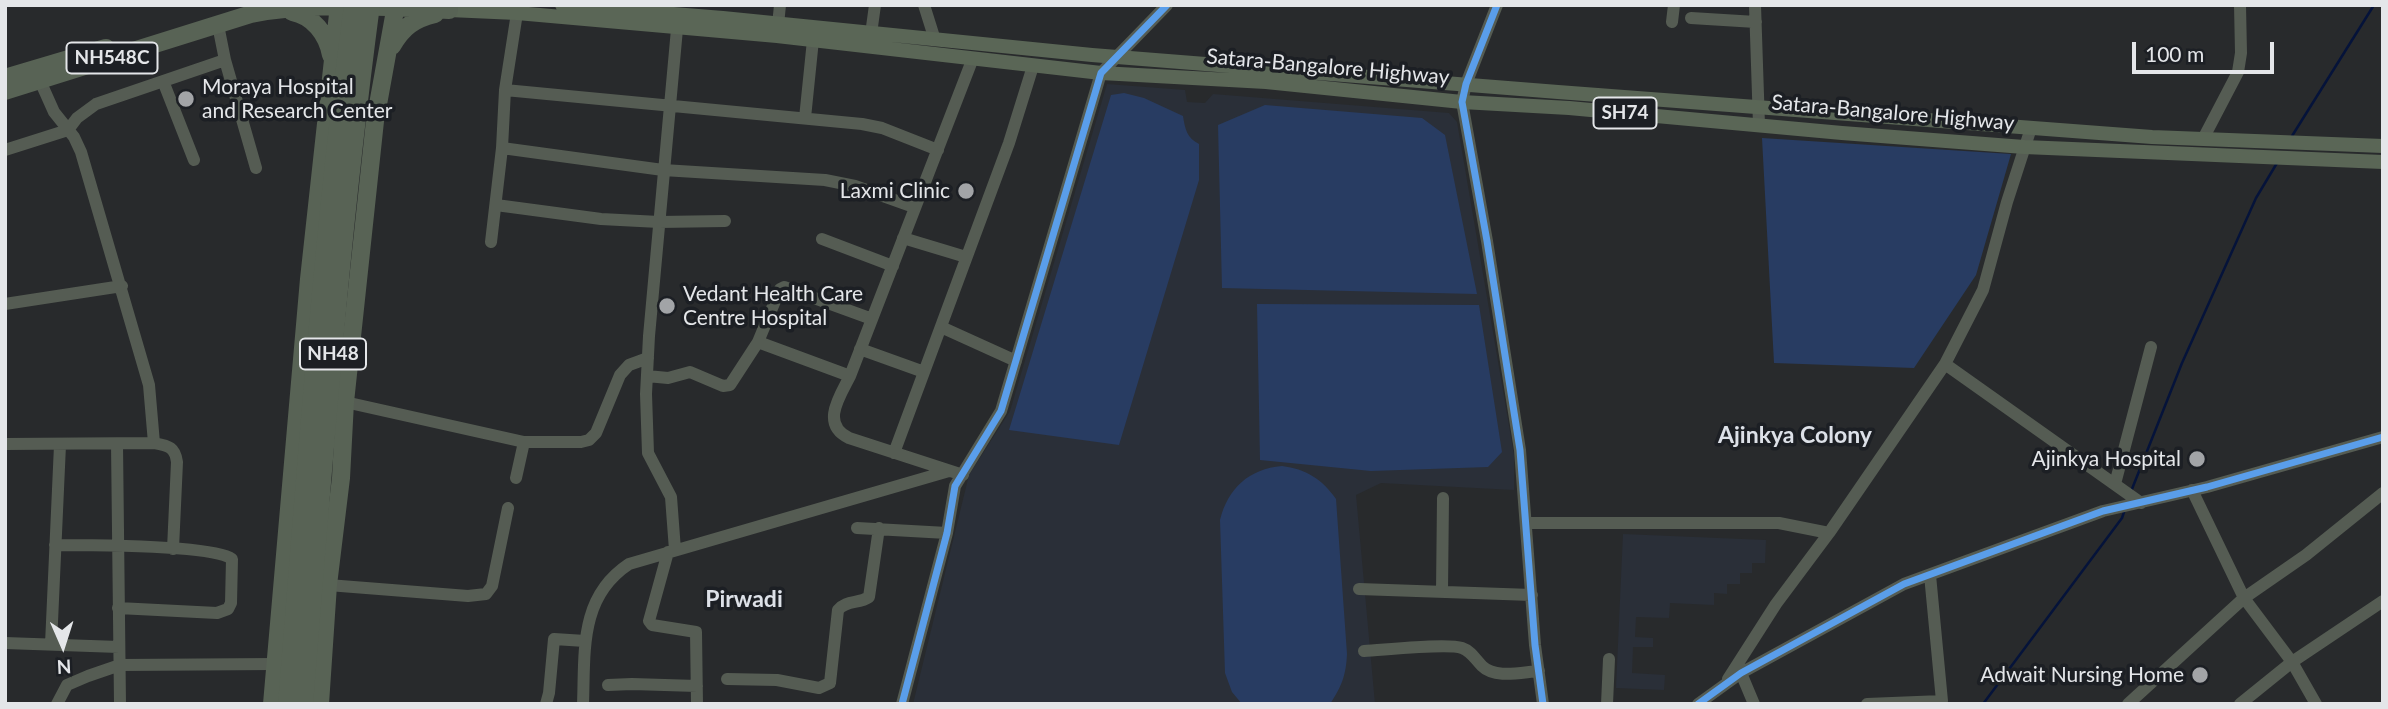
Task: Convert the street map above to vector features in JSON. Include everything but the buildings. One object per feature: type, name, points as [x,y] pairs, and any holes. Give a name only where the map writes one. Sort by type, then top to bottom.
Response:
[{"type":"highway","name":"NH548C","points":[[5,91],[37,75],[243,5]]},
{"type":"highway","name":"NH48","points":[[304,704],[339,282],[356,116],[371,5]]},
{"type":"highway","name":"NH548C","points":[[5,78],[37,75],[272,10],[344,6],[396,7]]},
{"type":"highway","name":"NH48","points":[[287,704],[321,280],[339,114],[344,6]]},
{"type":"highway","points":[[272,704],[309,279],[332,62],[344,6]]},
{"type":"highway","name":"Satara-Bangalore Highway","points":[[396,7],[449,10]]},
{"type":"highway","points":[[320,704],[328,584],[341,478],[345,402],[376,115],[396,7]]},
{"type":"highway","points":[[272,10],[295,12],[312,20],[330,47],[332,62]]},
{"type":"highway","points":[[389,52],[400,32],[411,22],[449,10]]},
{"type":"main road","name":"Satara-Bangalore Highway","points":[[562,5],[659,9],[678,20],[723,11],[778,25],[1116,57],[1758,107],[2203,139],[2383,146]]},
{"type":"main road","name":"Satara-Bangalore Highway","points":[[449,10],[678,20],[813,40],[1034,66],[1266,82],[1462,102],[1569,108],[2024,147],[2383,162]]},
{"type":"street","points":[[778,25],[780,5]]},
{"type":"street","points":[[871,34],[875,5]]},
{"type":"street","points":[[924,5],[935,40]]},
{"type":"street","points":[[902,704],[947,533],[955,486],[1001,411],[1101,72],[1167,5]]},
{"type":"street","points":[[1497,5],[1466,84],[1462,102],[1520,450],[1535,645],[1543,704]]},
{"type":"street","points":[[1672,22],[1674,5]]},
{"type":"street","points":[[1755,5],[1759,125]]},
{"type":"street","points":[[2203,139],[2238,72],[2241,53],[2240,5]]},
{"type":"street","points":[[491,242],[502,148],[505,90],[517,13]]},
{"type":"street","points":[[1691,18],[1756,22]]},
{"type":"street","points":[[678,20],[647,376],[648,453],[671,497],[671,551],[649,621],[652,625],[696,632],[697,704]]},
{"type":"street","points":[[218,25],[225,60],[256,168]]},
{"type":"street","points":[[805,118],[813,40]]},
{"type":"street","points":[[962,475],[840,434],[835,427],[833,411],[850,376],[972,58]]},
{"type":"street","points":[[5,150],[68,130],[77,118],[96,104],[225,60]]},
{"type":"street","points":[[894,453],[1009,143],[1034,66]]},
{"type":"street","points":[[37,75],[54,112],[82,152],[149,385],[154,443]]},
{"type":"street","points":[[163,81],[194,160]]},
{"type":"street","points":[[505,90],[805,118],[882,128],[938,150]]},
{"type":"street","points":[[1724,685],[1776,604],[1829,533],[1945,364],[1983,290],[2031,128]]},
{"type":"street","points":[[502,148],[663,170],[825,180],[855,186],[914,207]]},
{"type":"street","points":[[496,205],[601,219],[725,221]]},
{"type":"street","points":[[904,238],[966,257]]},
{"type":"street","points":[[822,239],[893,266]]},
{"type":"street","points":[[5,304],[122,286]]},
{"type":"street","points":[[647,376],[668,378],[690,372],[723,386],[730,385],[758,342],[780,289],[784,287],[872,319]]},
{"type":"street","points":[[941,327],[1016,361]]},
{"type":"street","points":[[758,342],[850,376]]},
{"type":"street","points":[[2115,484],[2151,347]]},
{"type":"street","points":[[860,349],[924,372]]},
{"type":"street","points":[[345,402],[524,442],[581,442],[589,440],[596,433],[620,375],[629,365],[648,358]]},
{"type":"street","points":[[1945,364],[2141,503]]},
{"type":"street","points":[[1698,704],[1741,673],[1904,584],[2104,511],[2383,438]]},
{"type":"street","points":[[516,478],[524,442]]},
{"type":"street","points":[[5,444],[168,445],[176,453],[173,549]]},
{"type":"street","points":[[117,444],[120,704]]},
{"type":"street","points":[[51,644],[60,445]]},
{"type":"street","points":[[583,704],[585,640],[590,611],[620,569],[640,559],[949,471]]},
{"type":"street","points":[[2192,490],[2244,598],[2292,662],[2316,704]]},
{"type":"street","points":[[2128,704],[2244,598],[2306,555],[2383,493]]},
{"type":"street","points":[[1441,592],[1443,498]]},
{"type":"street","points":[[328,584],[468,596],[486,594],[492,586],[508,508]]},
{"type":"street","points":[[1527,523],[1779,523],[1829,533]]},
{"type":"street","points":[[857,528],[947,533]]},
{"type":"street","points":[[727,679],[777,680],[819,688],[830,683],[838,610],[845,604],[863,601],[869,597],[879,528]]},
{"type":"street","points":[[55,545],[173,549],[223,554],[232,559],[231,603],[228,609],[217,613],[118,608]]},
{"type":"street","points":[[1867,704],[1942,701],[1930,575]]},
{"type":"street","points":[[1359,589],[1532,595]]},
{"type":"street","points":[[2240,704],[2292,662],[2383,601]]},
{"type":"street","points":[[545,704],[549,693],[554,639],[585,640]]},
{"type":"street","points":[[5,643],[119,647]]},
{"type":"street","points":[[1364,651],[1457,647],[1472,654],[1490,672],[1503,674],[1539,671]]},
{"type":"street","points":[[1607,704],[1609,659]]},
{"type":"street","points":[[57,704],[67,685],[120,666],[276,664]]},
{"type":"street","points":[[1741,673],[1754,704]]},
{"type":"street","points":[[608,685],[696,686]]},
{"type":"shaded area","points":[[1107,84],[1185,90],[1187,102],[1205,103],[1213,94],[1449,113],[1457,122],[1514,455],[1514,490],[1381,483],[1356,495],[1375,704],[913,704],[969,475],[1010,411]]},
{"type":"shaded area","points":[[1124,93],[1144,98],[1183,116],[1187,133],[1199,144],[1199,180],[1119,445],[1009,430],[1111,95]]},
{"type":"shaded area","points":[[1265,105],[1422,118],[1445,135],[1477,294],[1222,288],[1218,125]]},
{"type":"shaded area","points":[[1762,138],[2011,154],[1976,275],[1914,368],[1774,363]]},
{"type":"shaded area","points":[[1257,304],[1479,305],[1502,452],[1488,467],[1371,471],[1260,460]]},
{"type":"shaded area","points":[[1282,466],[1313,476],[1336,499],[1347,654],[1343,680],[1330,704],[1242,704],[1232,692],[1225,673],[1220,520],[1228,498],[1242,482],[1260,471]]},
{"type":"shaded area","points":[[1623,534],[1766,540],[1765,563],[1752,563],[1752,573],[1740,573],[1740,584],[1727,584],[1727,594],[1714,593],[1714,605],[1670,603],[1669,618],[1636,617],[1635,637],[1653,638],[1653,647],[1633,647],[1632,673],[1665,675],[1664,690],[1616,688]]},
{"type":"waterway","points":[[2292,136],[2374,5]]},
{"type":"waterway","points":[[2132,489],[2182,363],[2256,198],[2277,163]]},
{"type":"waterway","points":[[1983,704],[2124,512]]},
{"type":"cycle path","points":[[902,704],[947,533],[955,486],[1001,411],[1101,73],[1167,5]]},
{"type":"cycle path","points":[[1497,5],[1466,84],[1462,102],[1520,450],[1535,645],[1543,704]]},
{"type":"cycle path","points":[[1698,704],[1741,673],[1904,584],[2103,511],[2207,487],[2383,437]]},
{"type":"place","name":"Moraya Hospital and Research Center","points":[[186,99]]},
{"type":"place","name":"Laxmi Clinic","points":[[966,191]]},
{"type":"place","name":"Vedant Health Care Centre Hospital","points":[[667,306]]},
{"type":"place","name":"Ajinkya Hospital","points":[[2197,459]]},
{"type":"place","name":"Adwait Nursing Home","points":[[2200,675]]},
{"type":"district","name":"Ajinkya Colony","points":[[1795,436]]},
{"type":"district","name":"Pirwadi","points":[[744,600]]}]
